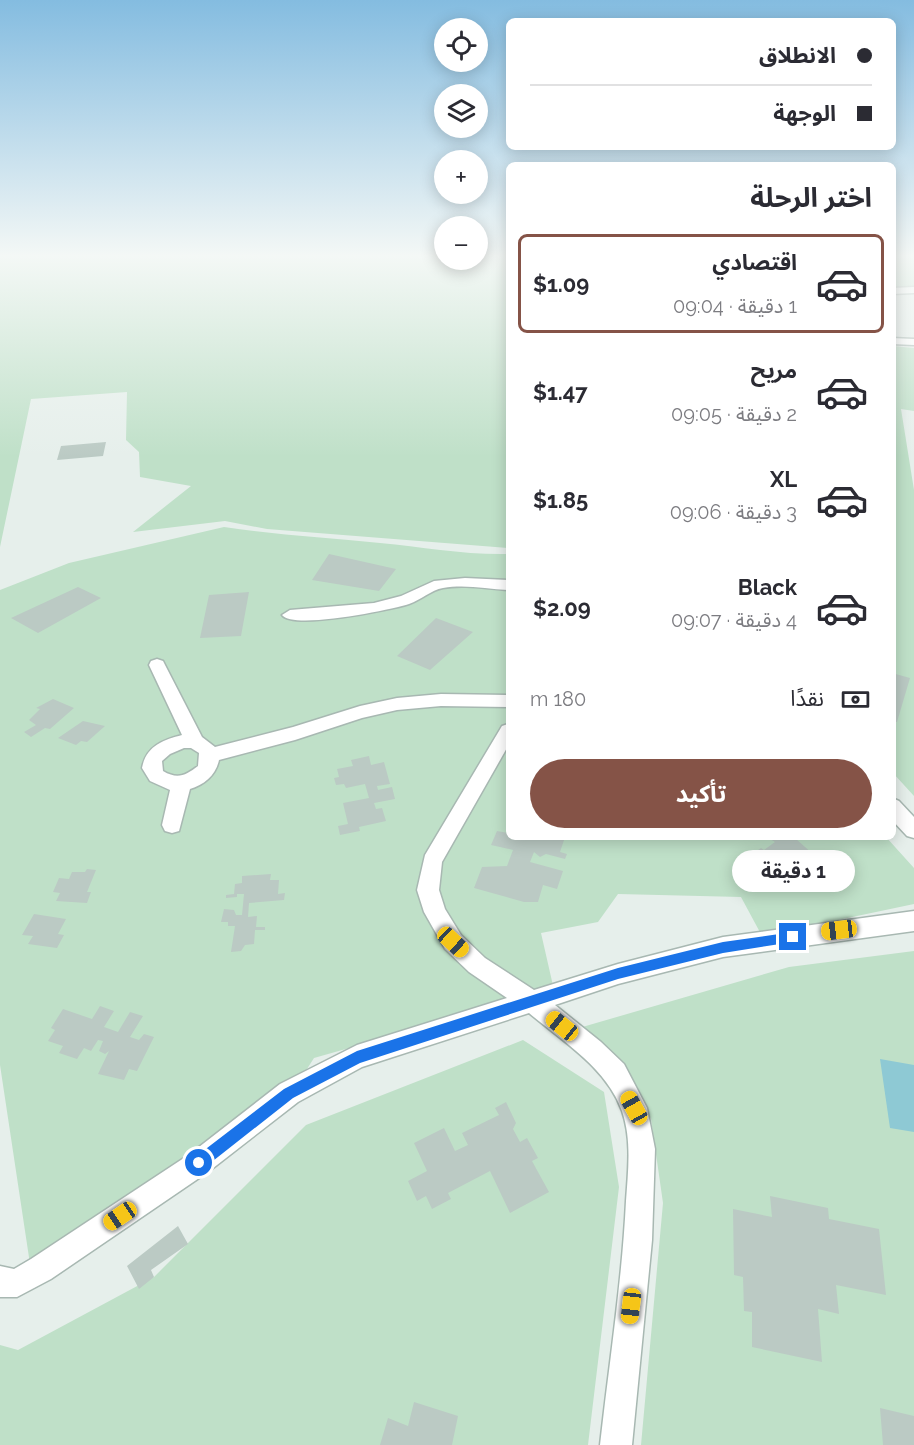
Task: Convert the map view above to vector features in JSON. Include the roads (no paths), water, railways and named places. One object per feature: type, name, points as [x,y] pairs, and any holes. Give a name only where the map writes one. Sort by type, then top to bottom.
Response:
[{"type":"street","points":[[896,341],[914,342]]},
{"type":"street","points":[[290,615],[376,608],[404,601],[439,584],[506,585]]},
{"type":"street","points":[[157,665],[195,742]]},
{"type":"street","points":[[210,755],[360,712],[397,704],[441,700],[506,701]]},
{"type":"street","points":[[506,734],[432,861],[428,890],[435,912],[453,942],[477,965],[532,1002],[592,1050],[615,1073],[634,1108],[642,1149],[638,1240],[616,1445]]},
{"type":"street","points":[[183,741],[195,742],[207,749],[210,755],[208,767],[197,778],[181,783],[168,783],[157,779],[151,771],[152,761],[159,751],[170,744],[183,741]]},
{"type":"street","points":[[172,825],[181,783]]},
{"type":"street","points":[[896,811],[914,831]]},
{"type":"street","points":[[0,1280],[4,1284],[17,1283],[41,1269],[199,1163],[289,1093],[322,1074],[378,1050],[618,974],[723,947],[914,921]]},
{"type":"water","points":[[880,1059],[914,1065],[914,1132],[890,1128]]}]
